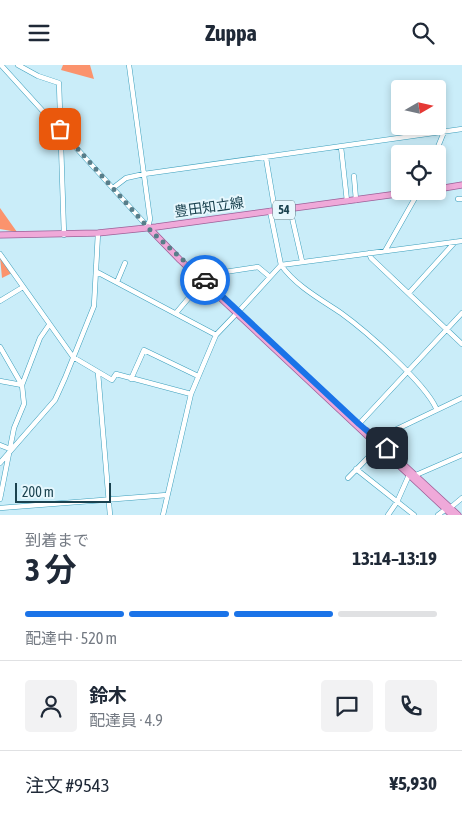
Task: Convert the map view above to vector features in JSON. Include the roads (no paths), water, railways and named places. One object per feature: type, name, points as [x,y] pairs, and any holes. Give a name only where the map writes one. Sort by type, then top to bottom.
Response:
[{"type":"main road","points":[[446,188],[462,185]]},
{"type":"main road","name":"豊田知立線","points":[[0,235],[98,233],[391,195]]},
{"type":"main road","points":[[148,227],[359,424],[409,475],[458,515]]},
{"type":"main road","points":[[238,312],[379,444],[416,475],[448,508],[452,515]]},
{"type":"street","points":[[1,65],[148,227]]},
{"type":"street","points":[[18,65],[38,76],[59,83],[64,235]]},
{"type":"street","points":[[129,65],[150,219],[148,227]]},
{"type":"street","points":[[446,132],[462,129]]},
{"type":"street","points":[[113,188],[126,178],[144,174],[423,135]]},
{"type":"street","points":[[341,147],[347,201]]},
{"type":"street","points":[[266,158],[272,211],[282,265],[291,278],[349,319],[424,388],[436,409]]},
{"type":"street","points":[[354,176],[356,199]]},
{"type":"street","points":[[385,251],[414,200]]},
{"type":"street","points":[[290,209],[302,261]]},
{"type":"street","points":[[0,463],[55,400],[94,306],[98,233]]},
{"type":"street","points":[[163,515],[191,394],[216,335],[282,265],[462,241]]},
{"type":"street","points":[[409,293],[455,242]]},
{"type":"street","points":[[369,253],[462,344]]},
{"type":"street","points":[[0,254],[73,357],[112,380],[116,375],[191,394]]},
{"type":"street","points":[[117,283],[125,263]]},
{"type":"street","points":[[176,313],[205,275],[258,267],[270,277]]},
{"type":"street","points":[[97,272],[216,335]]},
{"type":"street","points":[[0,301],[24,287]]},
{"type":"street","points":[[359,424],[462,313]]},
{"type":"street","points":[[22,385],[40,338],[49,325]]},
{"type":"street","points":[[0,347],[22,385],[24,404],[14,428],[0,499]]},
{"type":"street","points":[[131,379],[144,350],[198,376]]},
{"type":"street","points":[[98,373],[110,515]]},
{"type":"street","points":[[0,381],[22,385]]},
{"type":"street","points":[[348,478],[379,444],[400,426],[462,398]]},
{"type":"street","points":[[0,445],[10,450]]},
{"type":"street","points":[[416,475],[462,455]]},
{"type":"street","points":[[356,469],[414,515]]},
{"type":"street","points":[[388,515],[397,503],[409,475]]},
{"type":"street","points":[[0,508],[167,495]]},
{"type":"street","points":[[438,515],[462,499]]}]
